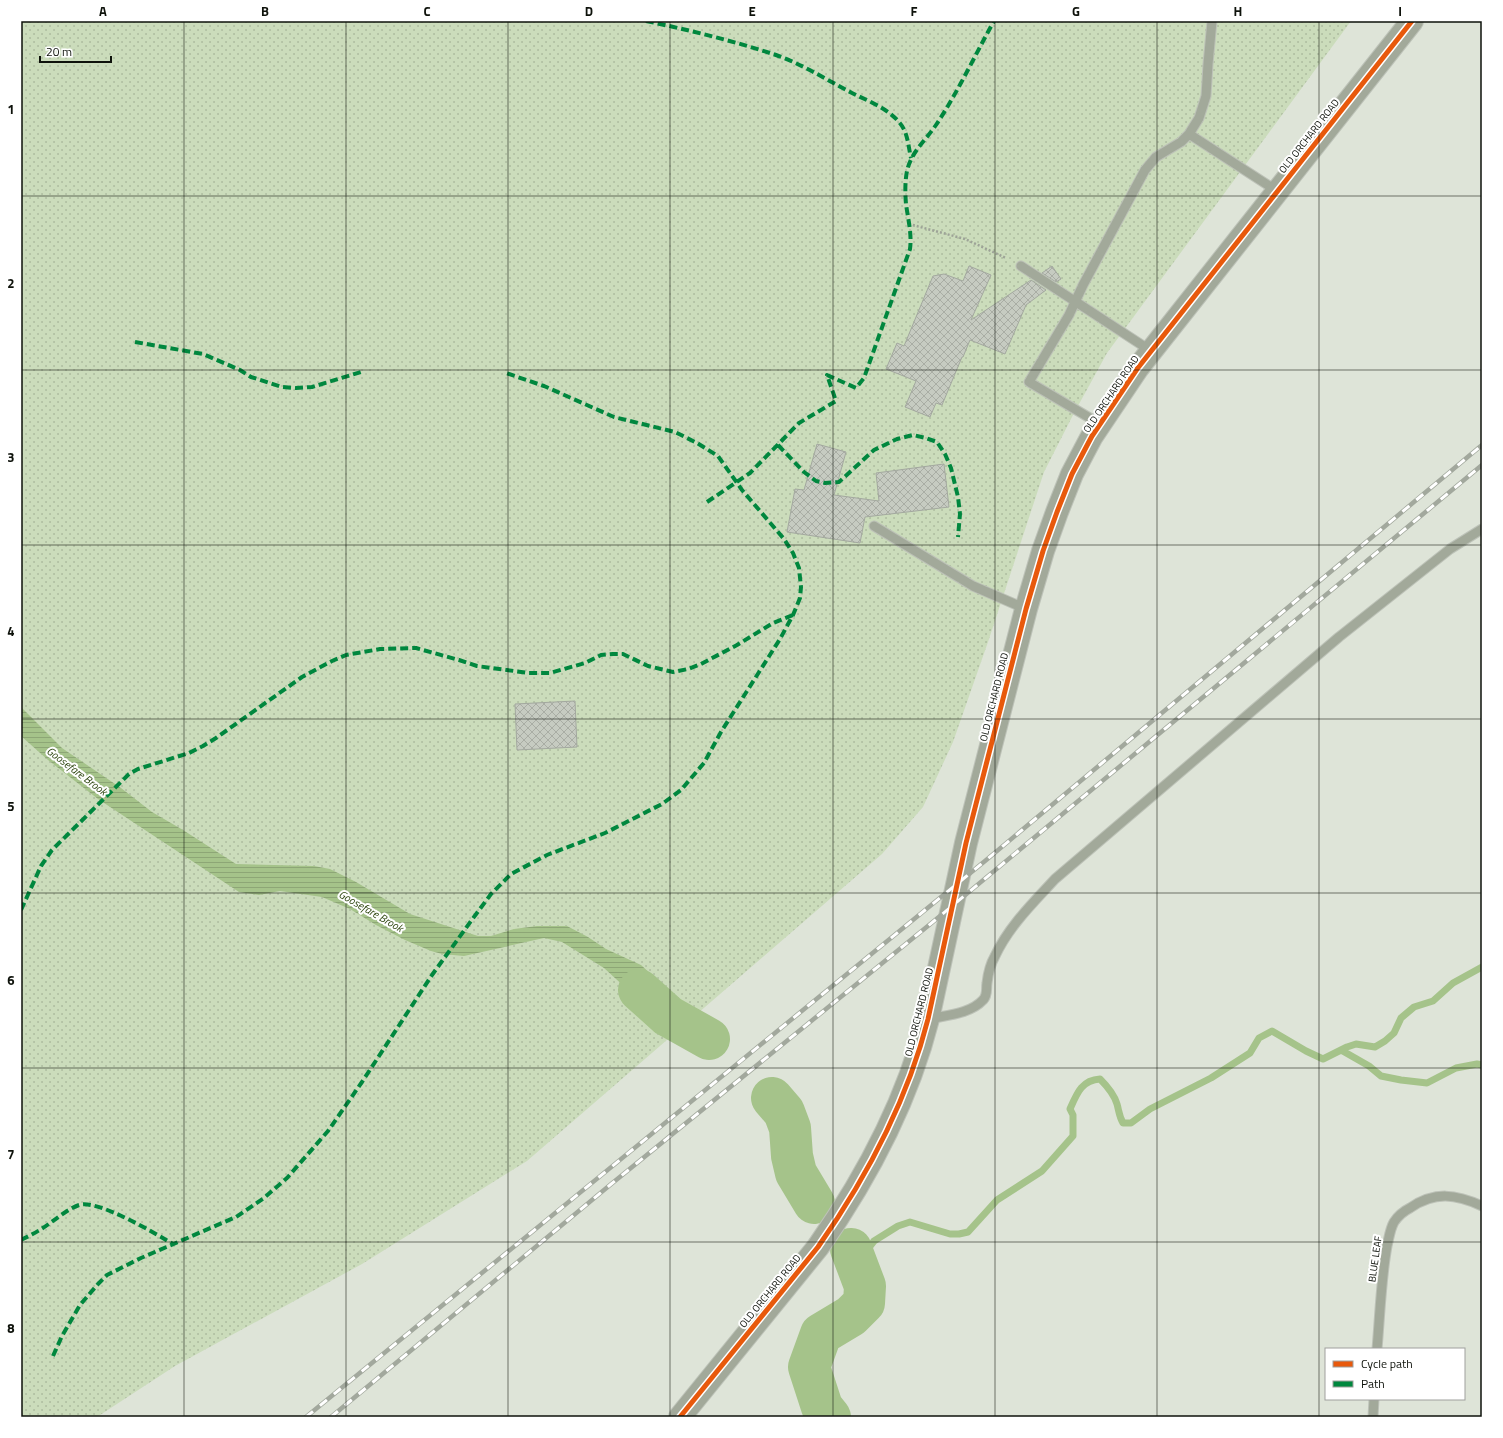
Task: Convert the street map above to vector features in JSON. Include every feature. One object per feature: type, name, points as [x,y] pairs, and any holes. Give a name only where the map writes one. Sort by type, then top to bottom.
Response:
[{"type":"street","name":"OLD ORCHARD ROAD","points":[[680,1417],[818,1247],[837,1220],[880,1147],[892,1121],[914,1068],[928,1019],[966,843],[1026,609],[1043,551],[1072,474],[1100,424],[1137,369],[1412,21]]},
{"type":"lane","points":[[1100,424],[1029,382],[1076,302],[1083,285],[1144,170],[1156,157],[1181,142],[1189,134],[1200,118],[1206,96],[1212,21]]},
{"type":"lane","points":[[1189,134],[1277,191]]},
{"type":"lane","points":[[1021,266],[1151,351]]},
{"type":"lane","points":[[874,526],[973,586],[1026,609]]},
{"type":"lane","points":[[928,1019],[964,1011],[975,1007],[983,1000],[987,994],[987,982],[995,956],[1018,920],[1055,879],[1345,632],[1450,550],[1482,529]]},
{"type":"lane","name":"BLUE LEAF","points":[[1377,1348],[1385,1258],[1390,1231],[1394,1222],[1404,1212],[1417,1203],[1442,1195],[1469,1200],[1482,1206]]},
{"type":"lane","points":[[1373,1417],[1374,1400]]},
{"type":"path","points":[[909,224],[965,239],[993,251],[1021,266]]},
{"type":"shaded area","points":[[21,21],[1351,21],[1107,353],[1044,472],[988,642],[953,742],[923,807],[882,854],[527,1161],[362,1264],[175,1366],[97,1417],[21,1417]]},
{"type":"water","points":[[21,707],[62,748],[121,788],[152,812],[236,864],[314,866],[330,869],[356,882],[410,914],[478,936],[491,936],[514,929],[537,926],[567,926],[606,949],[641,965],[674,995],[691,1019],[675,1033],[604,968],[562,942],[544,938],[464,956],[442,954],[405,940],[350,909],[322,897],[280,891],[259,895],[239,892],[98,799],[48,760],[21,736]]},
{"type":"building","points":[[969,266],[991,275],[971,320],[1031,280],[1046,290],[1026,305],[1005,354],[970,340],[942,405],[936,403],[930,417],[905,407],[916,381],[886,369],[897,343],[904,346],[933,276],[944,274],[963,281]]},
{"type":"building","points":[[1052,266],[1061,279],[1056,282],[1042,273]]},
{"type":"building","points":[[817,444],[846,452],[834,495],[879,501],[876,473],[944,464],[949,507],[865,517],[860,543],[787,532],[795,489],[804,490]]},
{"type":"building","points":[[575,701],[577,747],[517,750],[515,704]]},
{"type":"waterway","points":[[857,1263],[874,1241],[898,1226],[910,1222],[950,1234],[968,1232],[997,1200],[1042,1171],[1073,1136],[1073,1115],[1070,1109],[1081,1088],[1089,1082],[1100,1079],[1108,1087],[1114,1097],[1123,1123],[1131,1123],[1150,1109],[1211,1078],[1250,1053],[1259,1038],[1272,1031],[1323,1059],[1356,1044],[1375,1047],[1394,1033],[1401,1018],[1414,1007],[1433,1001],[1453,983],[1482,967]]},
{"type":"waterway","name":"Goosefare Brook","points":[[639,990],[668,1016],[709,1039]]},
{"type":"waterway","points":[[1341,1050],[1369,1066],[1381,1076],[1427,1083],[1456,1068],[1477,1064],[1482,1065]]},
{"type":"waterway","name":"Goosefare Brook","points":[[772,1098],[784,1112],[790,1128],[792,1156],[796,1173],[814,1203]]},
{"type":"waterway","name":"Goosefare Brook","points":[[830,1417],[822,1407],[809,1367],[821,1334],[851,1316],[864,1303],[865,1286],[851,1249]]},
{"type":"railway","points":[[306,1417],[985,861],[1482,445]]},
{"type":"railway","points":[[331,1417],[610,1185],[934,921],[1482,465]]},
{"type":"marked path","points":[[646,21],[695,32],[776,55],[805,68],[877,105],[894,117],[902,126],[907,139],[911,158]]},
{"type":"marked path","points":[[707,502],[750,473],[799,423],[836,401],[827,375],[856,388],[864,378],[910,249],[910,232],[905,191],[906,175],[909,164],[915,152],[936,125],[952,100],[994,21]]},
{"type":"marked path","points":[[135,342],[203,354],[240,370],[251,377],[282,387],[312,387],[361,372]]},
{"type":"marked path","points":[[53,1356],[62,1336],[80,1305],[107,1275],[141,1258],[236,1217],[264,1198],[287,1178],[328,1131],[432,975],[491,894],[511,874],[547,855],[605,833],[662,804],[681,790],[704,763],[721,732],[780,639],[793,615],[800,598],[801,587],[799,568],[793,553],[784,539],[742,490],[718,456],[675,432],[614,417],[544,386],[506,373]]},
{"type":"marked path","points":[[778,445],[804,472],[816,481],[825,483],[839,482],[874,450],[897,439],[913,435],[937,442],[945,454],[951,468],[958,497],[960,514],[958,537]]},
{"type":"marked path","points":[[21,910],[41,866],[52,850],[129,774],[138,769],[189,753],[203,746],[302,677],[346,655],[380,649],[416,648],[477,666],[529,673],[550,673],[585,663],[601,655],[623,654],[648,666],[673,672],[688,669],[701,664],[737,645],[773,623],[793,615]]},
{"type":"marked path","points":[[21,1240],[43,1228],[71,1209],[79,1205],[88,1205],[99,1207],[127,1218],[173,1244]]},
{"type":"cycle path","points":[[680,1417],[818,1247],[853,1194],[884,1138],[897,1109],[909,1080],[928,1019],[966,843],[1026,609],[1043,551],[1072,474],[1092,436],[1137,369],[1412,21]]}]
